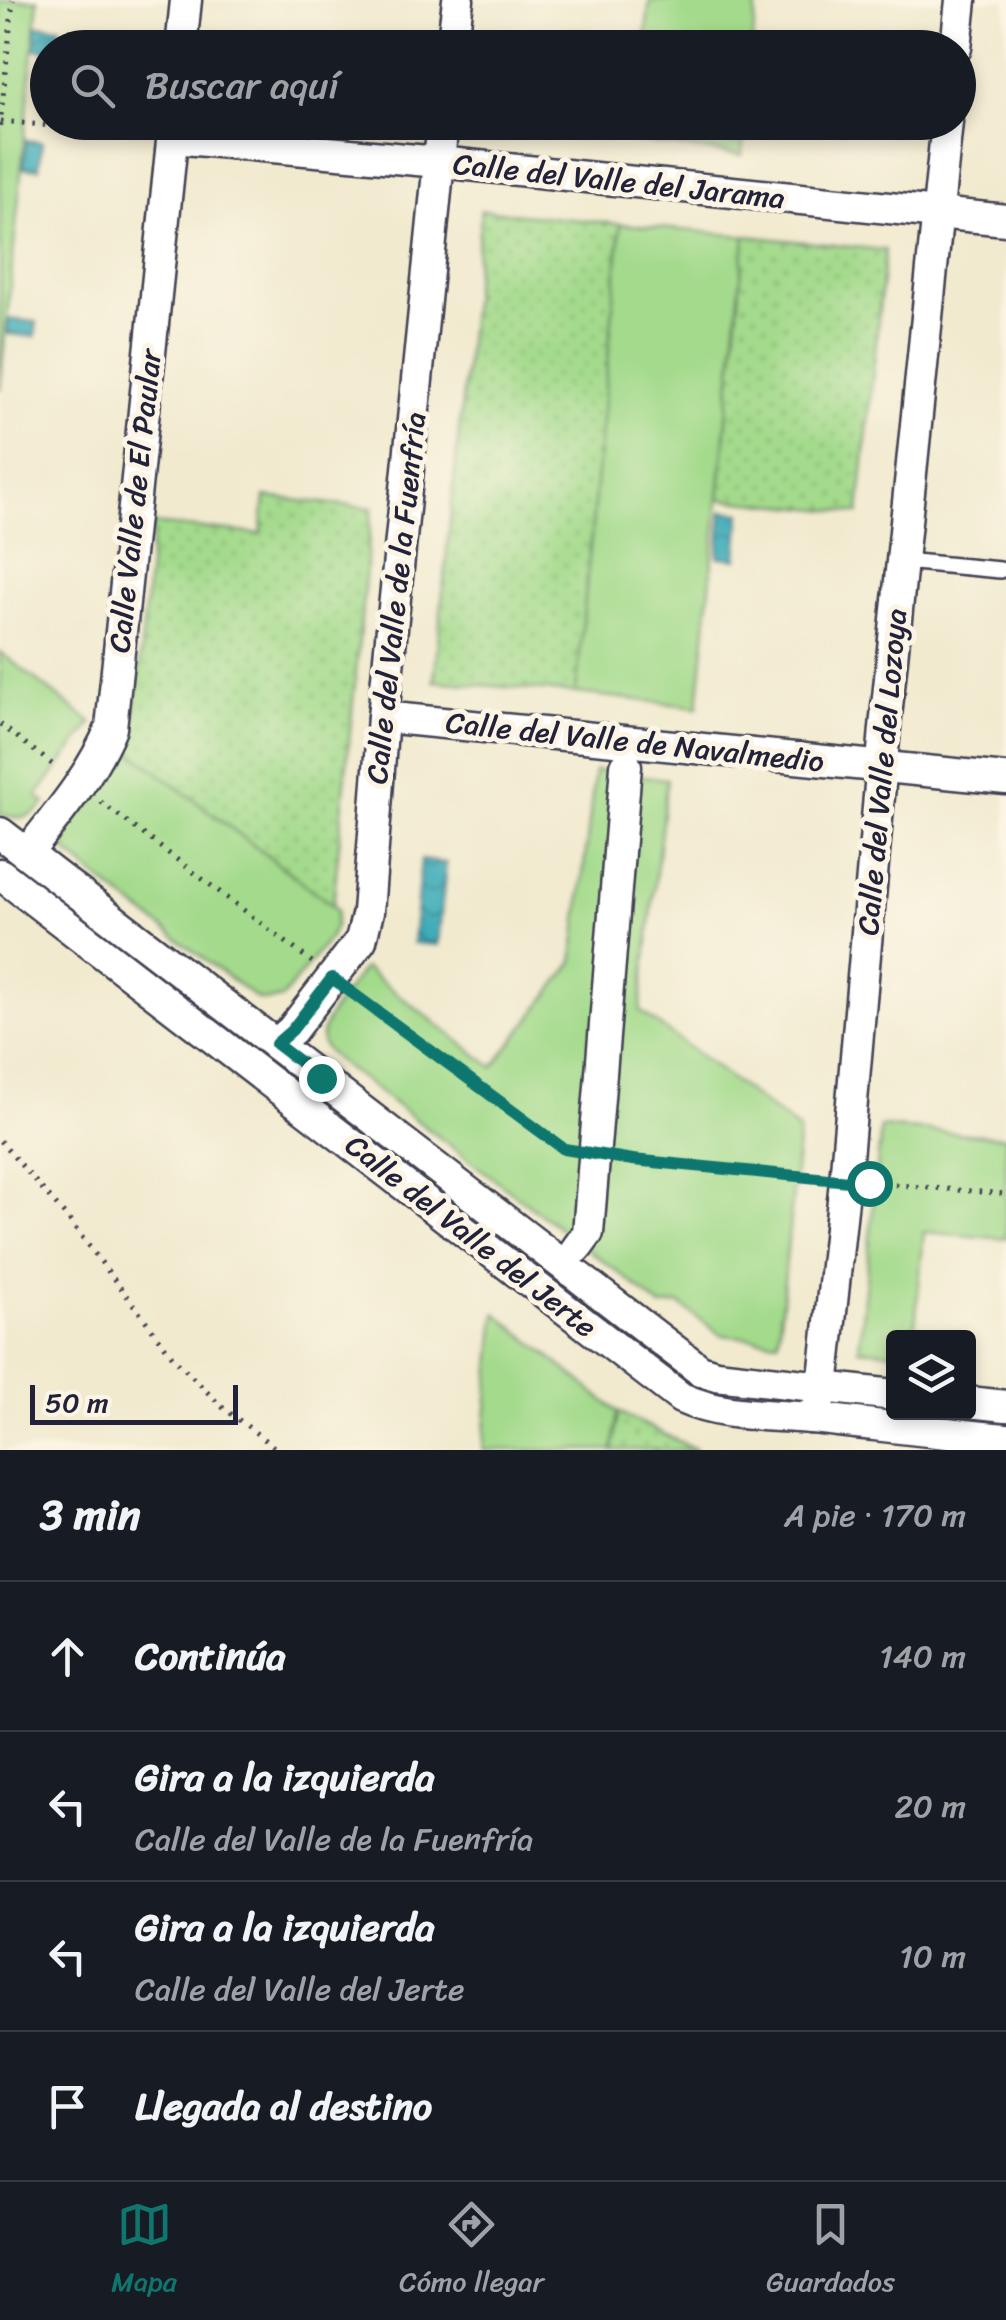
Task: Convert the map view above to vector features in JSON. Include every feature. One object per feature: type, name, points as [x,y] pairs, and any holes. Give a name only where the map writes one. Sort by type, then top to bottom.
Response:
[{"type":"street","points":[[183,30],[186,0]]},
{"type":"street","points":[[454,30],[458,0]]},
{"type":"street","points":[[958,30],[961,0]]},
{"type":"street","name":"Calle Valle de El Paular","points":[[26,853],[80,786],[111,728],[173,140]]},
{"type":"street","name":"Calle del Valle del Jarama","points":[[256,140],[1006,220]]},
{"type":"street","name":"Calle del Valle de la Fuenfría","points":[[276,1044],[292,1030],[361,940],[368,912],[383,717],[441,140]]},
{"type":"street","name":"Calle del Valle del Lozoya","points":[[810,1418],[819,1406],[823,1387],[846,1180],[882,766],[946,140]]},
{"type":"street","name":"Calle del Valle de Navalmedio","points":[[383,717],[1006,779]]},
{"type":"street","points":[[577,1248],[588,1232],[626,766]]},
{"type":"street","name":"Calle del Valle del Jerte","points":[[0,833],[700,1370],[886,1394]]},
{"type":"street","name":"Calle del Valle del Jerte","points":[[0,874],[681,1398],[702,1408],[727,1412],[1006,1439]]},
{"type":"street","points":[[976,1403],[1006,1406]]},
{"type":"lane","points":[[902,561],[1000,570]]},
{"type":"path","points":[[13,0],[0,123],[30,124]]},
{"type":"path","points":[[0,724],[332,978],[564,1149],[1006,1194]]},
{"type":"path","points":[[0,1141],[66,1216],[174,1358],[221,1406],[278,1450]]},
{"type":"green space","points":[[0,0],[38,0],[35,30],[30,30],[30,82],[0,390]]},
{"type":"green space","points":[[650,0],[757,0],[754,30],[646,30]]},
{"type":"green space","points":[[634,140],[743,140],[742,155]]},
{"type":"green space","points":[[481,210],[621,224],[576,693],[434,681]]},
{"type":"green space","points":[[621,224],[745,236],[698,707],[576,693]]},
{"type":"green space","points":[[745,236],[885,250],[859,513],[719,499]]},
{"type":"green space","points":[[265,497],[372,508],[333,906],[131,752],[153,524],[261,534]]},
{"type":"green space","points":[[0,652],[92,723],[37,796],[45,803],[25,817],[0,814]]},
{"type":"green space","points":[[131,752],[337,911],[330,937],[282,998],[257,999],[67,852],[63,841],[65,826],[112,760]]},
{"type":"green space","points":[[595,770],[667,779],[640,1011],[799,1130],[778,1341],[721,1335],[679,1304],[661,1307],[337,1060],[323,1045],[329,1016],[364,968],[493,1067],[573,963]]},
{"type":"green space","points":[[881,1127],[1006,1137],[1006,1239],[924,1232],[915,1330],[886,1330],[886,1351],[859,1349]]},
{"type":"green space","points":[[496,1313],[618,1412],[613,1450],[483,1450]]},
{"type":"green space","points":[[618,1412],[697,1450],[613,1450]]},
{"type":"water","points":[[37,25],[60,27],[60,30],[36,30]]},
{"type":"water","points":[[26,140],[42,142],[39,169],[23,168]]},
{"type":"water","points":[[8,319],[37,322],[35,337],[7,334]]},
{"type":"water","points":[[722,511],[741,513],[737,559],[718,557]]},
{"type":"water","points":[[421,860],[446,863],[438,945],[413,943]]},
{"type":"route","points":[[321,1078],[276,1044],[292,1030],[332,978],[564,1149],[633,1160],[869,1183]]}]
